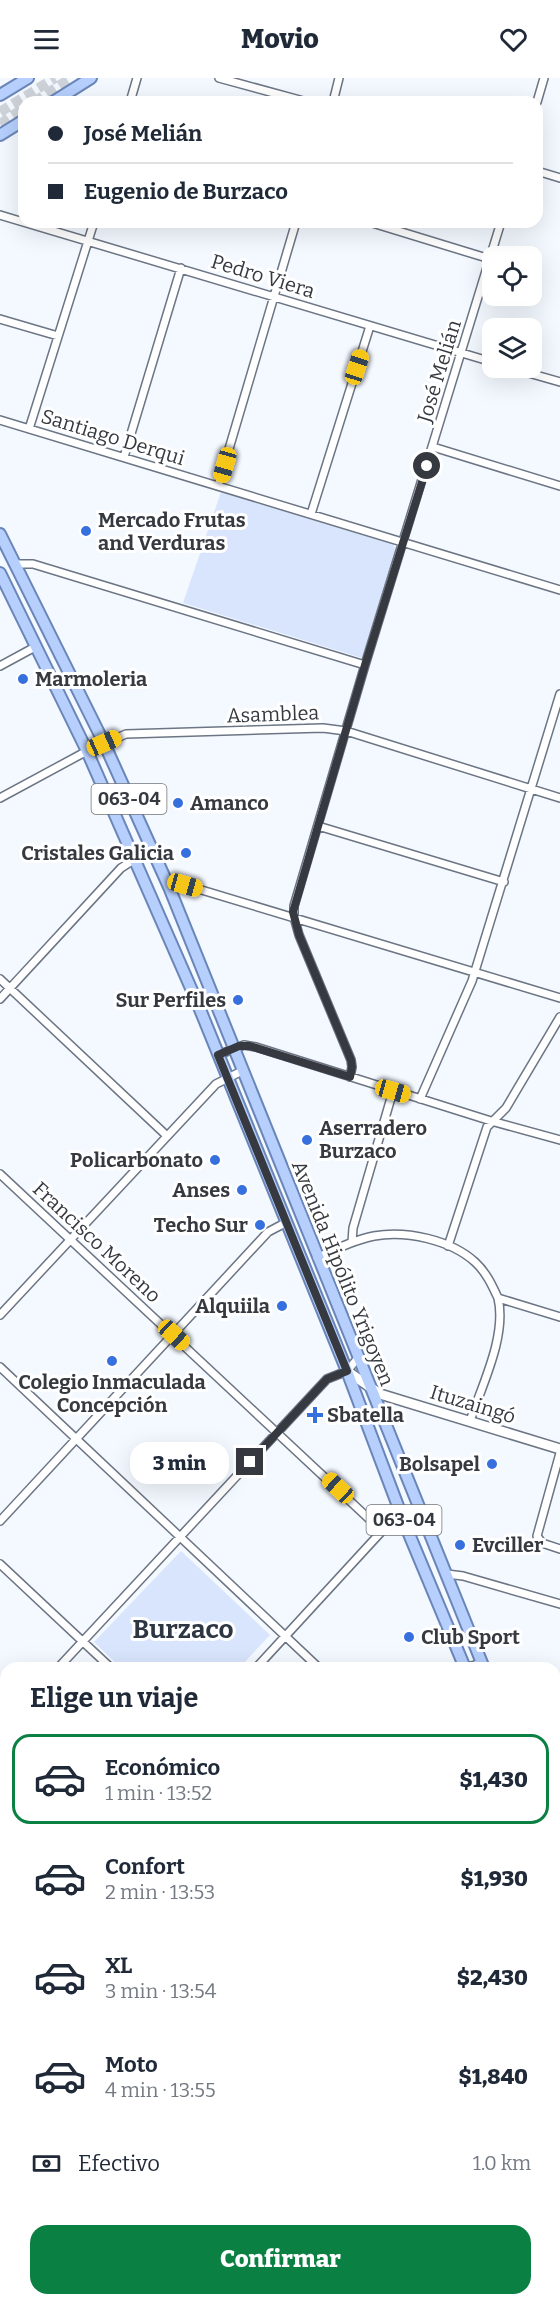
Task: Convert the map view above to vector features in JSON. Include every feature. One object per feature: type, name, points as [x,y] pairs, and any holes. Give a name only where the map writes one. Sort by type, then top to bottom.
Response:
[{"type":"main road","points":[[0,95],[28,78]]},
{"type":"main road","points":[[62,96],[91,78]]},
{"type":"main road","points":[[0,135],[18,124]]},
{"type":"main road","name":"Avenida Hipólito Yrigoyen","points":[[0,534],[104,743],[169,887],[481,1662]]},
{"type":"main road","name":"Avenida Hipólito Yrigoyen","points":[[0,573],[87,751],[135,859],[347,1371],[404,1522],[462,1662]]},
{"type":"street","points":[[132,96],[137,78]]},
{"type":"street","points":[[219,78],[285,96]]},
{"type":"street","points":[[334,96],[339,78]]},
{"type":"street","points":[[539,96],[544,78]]},
{"type":"street","points":[[543,173],[560,178]]},
{"type":"street","name":"Pedro Viera","points":[[0,215],[18,220]]},
{"type":"street","name":"Pedro Viera","points":[[44,228],[482,359]]},
{"type":"street","points":[[29,429],[92,228]]},
{"type":"street","points":[[218,486],[294,228]]},
{"type":"street","points":[[388,228],[482,257]]},
{"type":"street","name":"José Melián","points":[[494,246],[499,228]]},
{"type":"street","points":[[124,457],[181,268]]},
{"type":"street","name":"José Melián","points":[[294,917],[294,906],[365,665],[482,286]]},
{"type":"street","points":[[0,319],[58,336]]},
{"type":"street","points":[[311,514],[370,326]]},
{"type":"street","points":[[542,377],[560,382]]},
{"type":"street","name":"Santiago Derqui","points":[[0,420],[560,590]]},
{"type":"street","points":[[433,447],[560,486]]},
{"type":"street","points":[[15,564],[33,564],[365,665]]},
{"type":"street","points":[[0,666],[35,647]]},
{"type":"street","points":[[420,1099],[475,972],[560,694]]},
{"type":"street","name":"Asamblea","points":[[0,798],[87,751],[126,734],[323,728],[346,731],[560,798]]},
{"type":"street","points":[[318,826],[504,882]]},
{"type":"street","points":[[0,999],[122,868],[135,859]]},
{"type":"street","points":[[169,887],[185,885],[560,998]]},
{"type":"street","points":[[294,917],[351,1060],[350,1077]]},
{"type":"street","points":[[0,979],[166,1136]]},
{"type":"street","points":[[448,1246],[484,1133],[491,1121],[506,1108],[560,1017]]},
{"type":"street","points":[[218,1055],[244,1045],[256,1047],[491,1121],[560,1140]]},
{"type":"street","points":[[0,1315],[216,1084],[242,1071]]},
{"type":"street","points":[[352,1242],[353,1228],[393,1091]]},
{"type":"street","name":"Francisco Moreno","points":[[0,1174],[278,1431],[382,1531]]},
{"type":"street","points":[[0,1521],[268,1232],[285,1223]]},
{"type":"street","points":[[317,1258],[352,1242],[379,1235],[400,1235],[448,1246],[462,1252],[477,1264],[488,1279],[501,1309],[498,1334],[470,1421]]},
{"type":"street","points":[[498,1298],[560,1317]]},
{"type":"street","points":[[64,1662],[327,1379],[347,1371],[358,1358]]},
{"type":"street","points":[[0,1367],[313,1662]]},
{"type":"street","name":"Ituzaingó","points":[[347,1371],[372,1390],[560,1451]]},
{"type":"street","points":[[560,1451],[538,1530],[538,1540],[560,1549]]},
{"type":"street","points":[[262,1662],[382,1531],[404,1522]]},
{"type":"street","points":[[0,1564],[105,1662]]},
{"type":"street","points":[[447,1574],[463,1576],[560,1604]]},
{"type":"shaded area","points":[[221,492],[393,544],[396,551],[362,658],[183,603]]},
{"type":"shaded area","points":[[181,1551],[270,1635],[245,1662],[115,1662],[94,1642]]},
{"type":"tunnel","points":[[26,96],[55,78]]},
{"type":"tunnel","points":[[43,96],[71,78]]},
{"type":"tunnel","points":[[0,112],[18,101]]},
{"type":"tunnel","points":[[0,124],[18,112]]},
{"type":"place","name":"Mercado Frutas and Verduras","points":[[86,531]]},
{"type":"place","name":"Marmoleria","points":[[23,679]]},
{"type":"place","name":"Amanco","points":[[178,803]]},
{"type":"place","name":"Cristales Galicia","points":[[186,853]]},
{"type":"place","name":"Sur Perfiles","points":[[238,1000]]},
{"type":"place","name":"Aserradero Burzaco","points":[[307,1140]]},
{"type":"place","name":"Policarbonato","points":[[215,1160]]},
{"type":"place","name":"Anses","points":[[242,1190]]},
{"type":"place","name":"Techo Sur","points":[[260,1225]]},
{"type":"place","name":"Alquiila","points":[[282,1306]]},
{"type":"place","name":"Colegio Inmaculada Concepción","points":[[112,1361]]},
{"type":"place","name":"Sbatella","points":[[315,1415]]},
{"type":"place","name":"Bolsapel","points":[[492,1464]]},
{"type":"place","name":"Evciller","points":[[460,1545]]},
{"type":"place","name":"Club Sport","points":[[409,1637]]},
{"type":"district","name":"Burzaco","points":[[183,1629]]},
{"type":"route","points":[[250,1462],[327,1379],[347,1371],[218,1055],[244,1045],[350,1077],[352,1072],[351,1060],[299,935],[293,912],[365,665],[427,466]]}]
